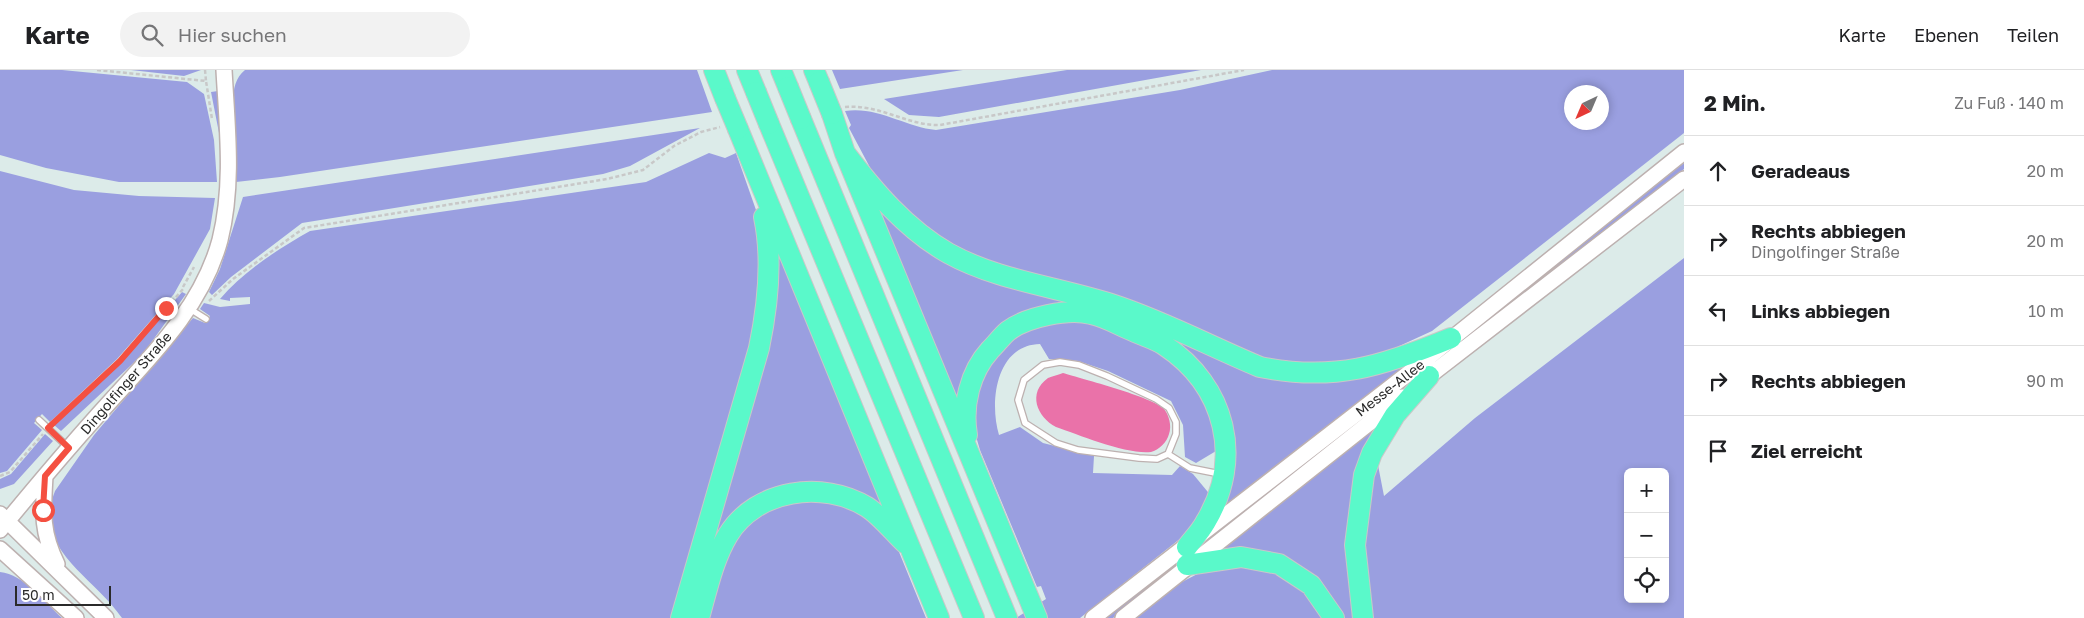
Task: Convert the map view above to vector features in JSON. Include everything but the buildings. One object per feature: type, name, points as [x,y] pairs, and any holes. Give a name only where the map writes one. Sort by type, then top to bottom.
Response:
[{"type":"highway","points":[[714,70],[725,98],[730,128],[752,166],[939,618]]},
{"type":"highway","points":[[747,70],[974,618]]},
{"type":"highway","points":[[816,76],[841,110],[845,153],[1034,610]]},
{"type":"highway","points":[[785,79],[1007,617]]},
{"type":"highway","points":[[845,153],[888,204],[907,223],[948,253],[995,272],[1114,305],[1260,367],[1286,372],[1334,373],[1388,363],[1451,338]]},
{"type":"highway","points":[[681,618],[758,348],[766,312],[769,241],[752,166]]},
{"type":"highway","points":[[970,457],[966,409],[971,382],[982,360],[1008,330],[1050,313],[1091,313],[1163,344],[1193,368],[1214,399],[1222,419],[1226,440],[1224,474],[1216,502],[1187,556],[1241,557],[1278,564],[1312,585],[1334,618]]},
{"type":"highway","points":[[1363,618],[1355,545],[1364,475],[1372,453],[1395,415],[1429,376]]},
{"type":"highway","points":[[699,618],[717,556],[729,534],[751,511],[784,494],[806,491],[829,493],[867,508],[911,549]]},
{"type":"main road","name":"Dingolfinger Straße","points":[[3,522],[152,355],[197,295],[212,261],[223,223],[228,186],[224,70]]},
{"type":"main road","name":"Messe-Allee","points":[[1122,618],[1187,556],[1451,338],[1684,152]]},
{"type":"main road","name":"Messe-Allee","points":[[1093,618],[1187,556],[1429,376],[1684,179]]},
{"type":"main road","points":[[45,476],[43,526],[50,548],[63,574]]},
{"type":"main road","points":[[3,522],[63,574],[106,618]]},
{"type":"main road","points":[[0,549],[76,618]]},
{"type":"lane","points":[[188,308],[206,320]]},
{"type":"lane","points":[[1060,362],[1079,365],[1156,399],[1169,408],[1176,422],[1176,434],[1168,454],[1157,459],[1139,458],[1078,450],[1056,443],[1026,423],[1018,400],[1024,380],[1043,364],[1060,362]]},
{"type":"lane","points":[[39,420],[69,448]]},
{"type":"lane","points":[[1168,454],[1190,468],[1224,474]]},
{"type":"path","points":[[96,70],[206,81]]},
{"type":"path","points":[[205,70],[212,120]]},
{"type":"path","points":[[841,110],[895,114],[927,125],[940,125],[1244,70]]},
{"type":"path","points":[[0,476],[10,472],[48,428],[120,361],[183,287],[211,302],[233,280],[304,228],[607,179],[643,170],[674,146],[701,132],[730,128]]},
{"type":"shaded area","points":[[0,70],[62,70],[187,82],[204,94],[214,140],[217,182],[119,182],[46,168],[0,155]]},
{"type":"shaded area","points":[[131,70],[201,70],[184,76]]},
{"type":"shaded area","points":[[245,70],[697,70],[712,112],[236,182],[237,150],[233,96],[239,77]]},
{"type":"shaded area","points":[[832,70],[963,70],[840,89]]},
{"type":"shaded area","points":[[1067,70],[1201,70],[939,117],[909,115],[884,99]]},
{"type":"shaded area","points":[[1272,70],[1684,70],[1684,133],[1432,331],[1382,354],[1347,362],[1316,364],[1261,358],[971,254],[930,231],[902,207],[874,175],[849,128],[851,125],[845,111],[869,111],[936,130],[1180,90]]},
{"type":"shaded area","points":[[218,91],[221,138],[211,92]]},
{"type":"shaded area","points":[[700,128],[630,166],[603,174],[302,223],[231,277],[212,295],[209,292],[220,269],[243,197]]},
{"type":"shaded area","points":[[709,153],[725,158],[736,153],[756,210],[760,236],[760,314],[677,618],[122,618],[69,561],[58,546],[52,530],[50,512],[55,491],[94,435],[193,318],[205,323],[210,316],[200,309],[204,303],[220,307],[250,304],[250,297],[230,298],[230,301],[220,299],[251,270],[298,238],[310,231],[646,182]]},
{"type":"shaded area","points":[[1684,163],[1684,169],[1113,618],[1103,618]]},
{"type":"shaded area","points":[[0,171],[74,190],[139,196],[215,198],[210,229],[174,294],[117,359],[50,422],[42,414],[34,423],[42,430],[7,471],[0,473]]},
{"type":"shaded area","points":[[873,196],[914,235],[1091,303],[1237,365],[1410,364],[1215,517],[1223,402],[1118,317],[1020,319],[962,410]]},
{"type":"shaded area","points":[[773,239],[891,521],[847,491],[747,507],[693,618]]},
{"type":"shaded area","points":[[1684,258],[1684,618],[1369,618],[1362,516],[1377,460],[1384,496],[1475,418]]},
{"type":"shaded area","points":[[182,292],[186,294],[143,354],[61,431],[54,425],[121,362]]},
{"type":"shaded area","points":[[1080,317],[1158,347],[1196,378],[1221,448],[1196,463],[1185,457],[1183,425],[1171,401],[1108,371],[1078,361],[1049,359],[1040,344],[1025,347],[1014,354],[1005,365],[999,378],[995,407],[999,435],[1020,427],[1043,443],[1094,456],[1093,473],[1172,475],[1180,466],[1193,474],[1212,497],[1194,525],[1181,538],[1080,618],[1016,618],[1046,599],[1041,586],[1037,587],[980,450],[975,433],[974,405],[984,370],[1016,333]]},
{"type":"shaded area","points":[[1063,373],[1132,394],[1157,404],[1164,409],[1170,421],[1170,431],[1165,443],[1154,451],[1141,452],[1104,444],[1049,423],[1040,411],[1036,397],[1042,384],[1048,378]]},
{"type":"shaded area","points":[[1380,421],[1375,437],[1357,618],[1340,618],[1325,591],[1220,553],[1218,548]]},
{"type":"shaded area","points":[[45,434],[53,441],[14,484],[0,489],[0,479],[11,474]]},
{"type":"shaded area","points":[[807,497],[861,511],[897,547],[926,618],[704,618],[727,547],[763,510]]},
{"type":"shaded area","points":[[1244,563],[1291,577],[1328,618],[1136,618],[1180,583],[1207,569]]},
{"type":"shaded area","points":[[0,572],[9,574],[26,583],[62,618],[0,618]]},
{"type":"route","points":[[43,510],[45,476],[69,448],[48,428],[58,416],[120,361],[166,308]]}]
